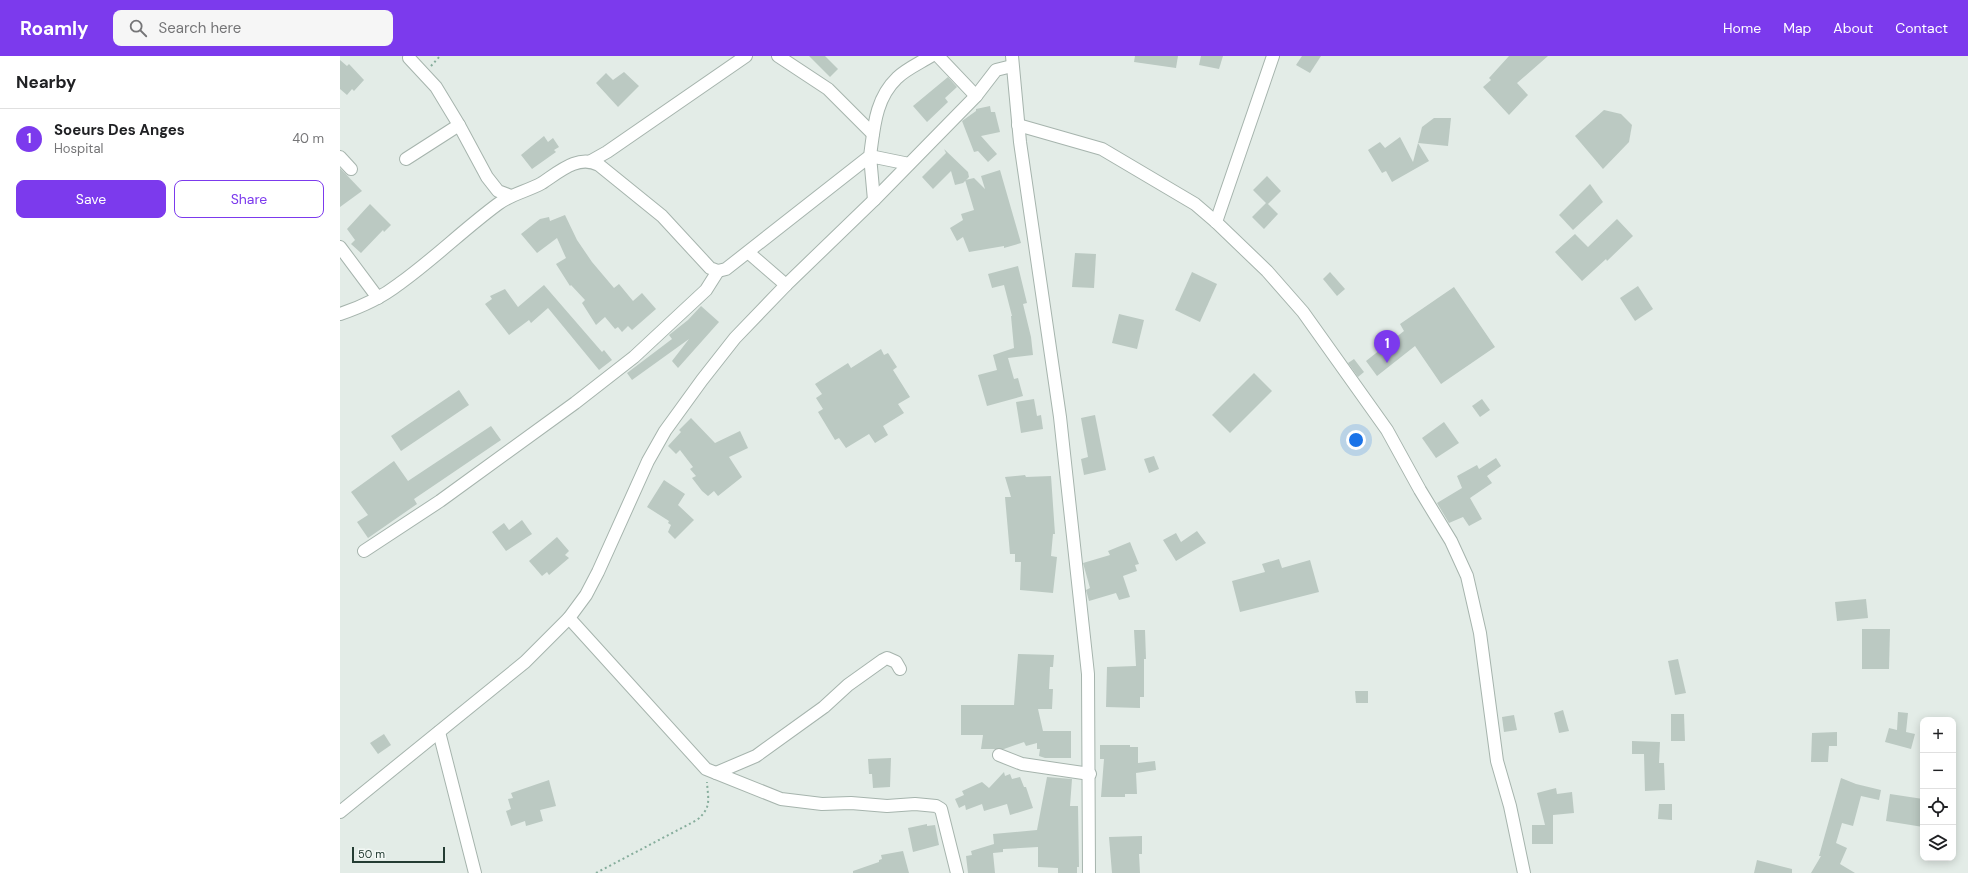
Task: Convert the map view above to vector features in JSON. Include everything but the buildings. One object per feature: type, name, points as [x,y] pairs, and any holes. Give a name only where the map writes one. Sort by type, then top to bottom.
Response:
[{"type":"street","points":[[340,314],[378,298],[400,284],[499,203],[541,183],[571,164],[591,161],[607,152],[746,56]]},
{"type":"street","points":[[778,56],[828,89],[874,134]]},
{"type":"street","points":[[874,200],[870,156],[878,108],[886,91],[898,77],[931,56]]},
{"type":"street","points":[[938,56],[976,96]]},
{"type":"street","points":[[1216,222],[1273,56]]},
{"type":"street","points":[[409,58],[436,87],[459,125],[486,177],[498,191],[511,196]]},
{"type":"street","points":[[340,812],[526,662],[569,618],[595,578],[648,461],[665,431],[735,338],[786,285],[874,200],[976,96],[996,70],[1012,61],[1018,125],[1060,417],[1088,674],[1090,873]]},
{"type":"street","points":[[406,159],[459,125]]},
{"type":"street","points":[[1018,125],[1102,149],[1189,200],[1216,222],[1267,271],[1303,312],[1387,430],[1420,490],[1451,541],[1467,576],[1480,633],[1497,761],[1510,806],[1524,873]]},
{"type":"street","points":[[870,156],[909,164]]},
{"type":"street","points":[[364,551],[440,501],[575,403],[634,357],[706,290],[718,271],[733,265],[749,253],[870,156]]},
{"type":"street","points":[[340,157],[351,169]]},
{"type":"street","points":[[591,161],[599,165],[662,216],[710,268],[718,271]]},
{"type":"street","points":[[340,247],[378,298]]},
{"type":"street","points":[[749,253],[786,285]]},
{"type":"street","points":[[569,618],[711,771],[781,799],[822,804],[851,803],[887,806],[915,804],[936,806],[941,809],[956,873]]},
{"type":"street","points":[[711,771],[756,756],[824,707],[848,685],[883,660],[888,658],[896,662],[900,669]]},
{"type":"street","points":[[439,732],[475,873]]},
{"type":"street","points":[[1000,755],[1022,764],[1090,774]]},
{"type":"path","points":[[596,873],[698,820],[706,812],[708,807],[711,771]]},
{"type":"place","name":"Soeurs Des Anges","points":[[1387,363]]}]
